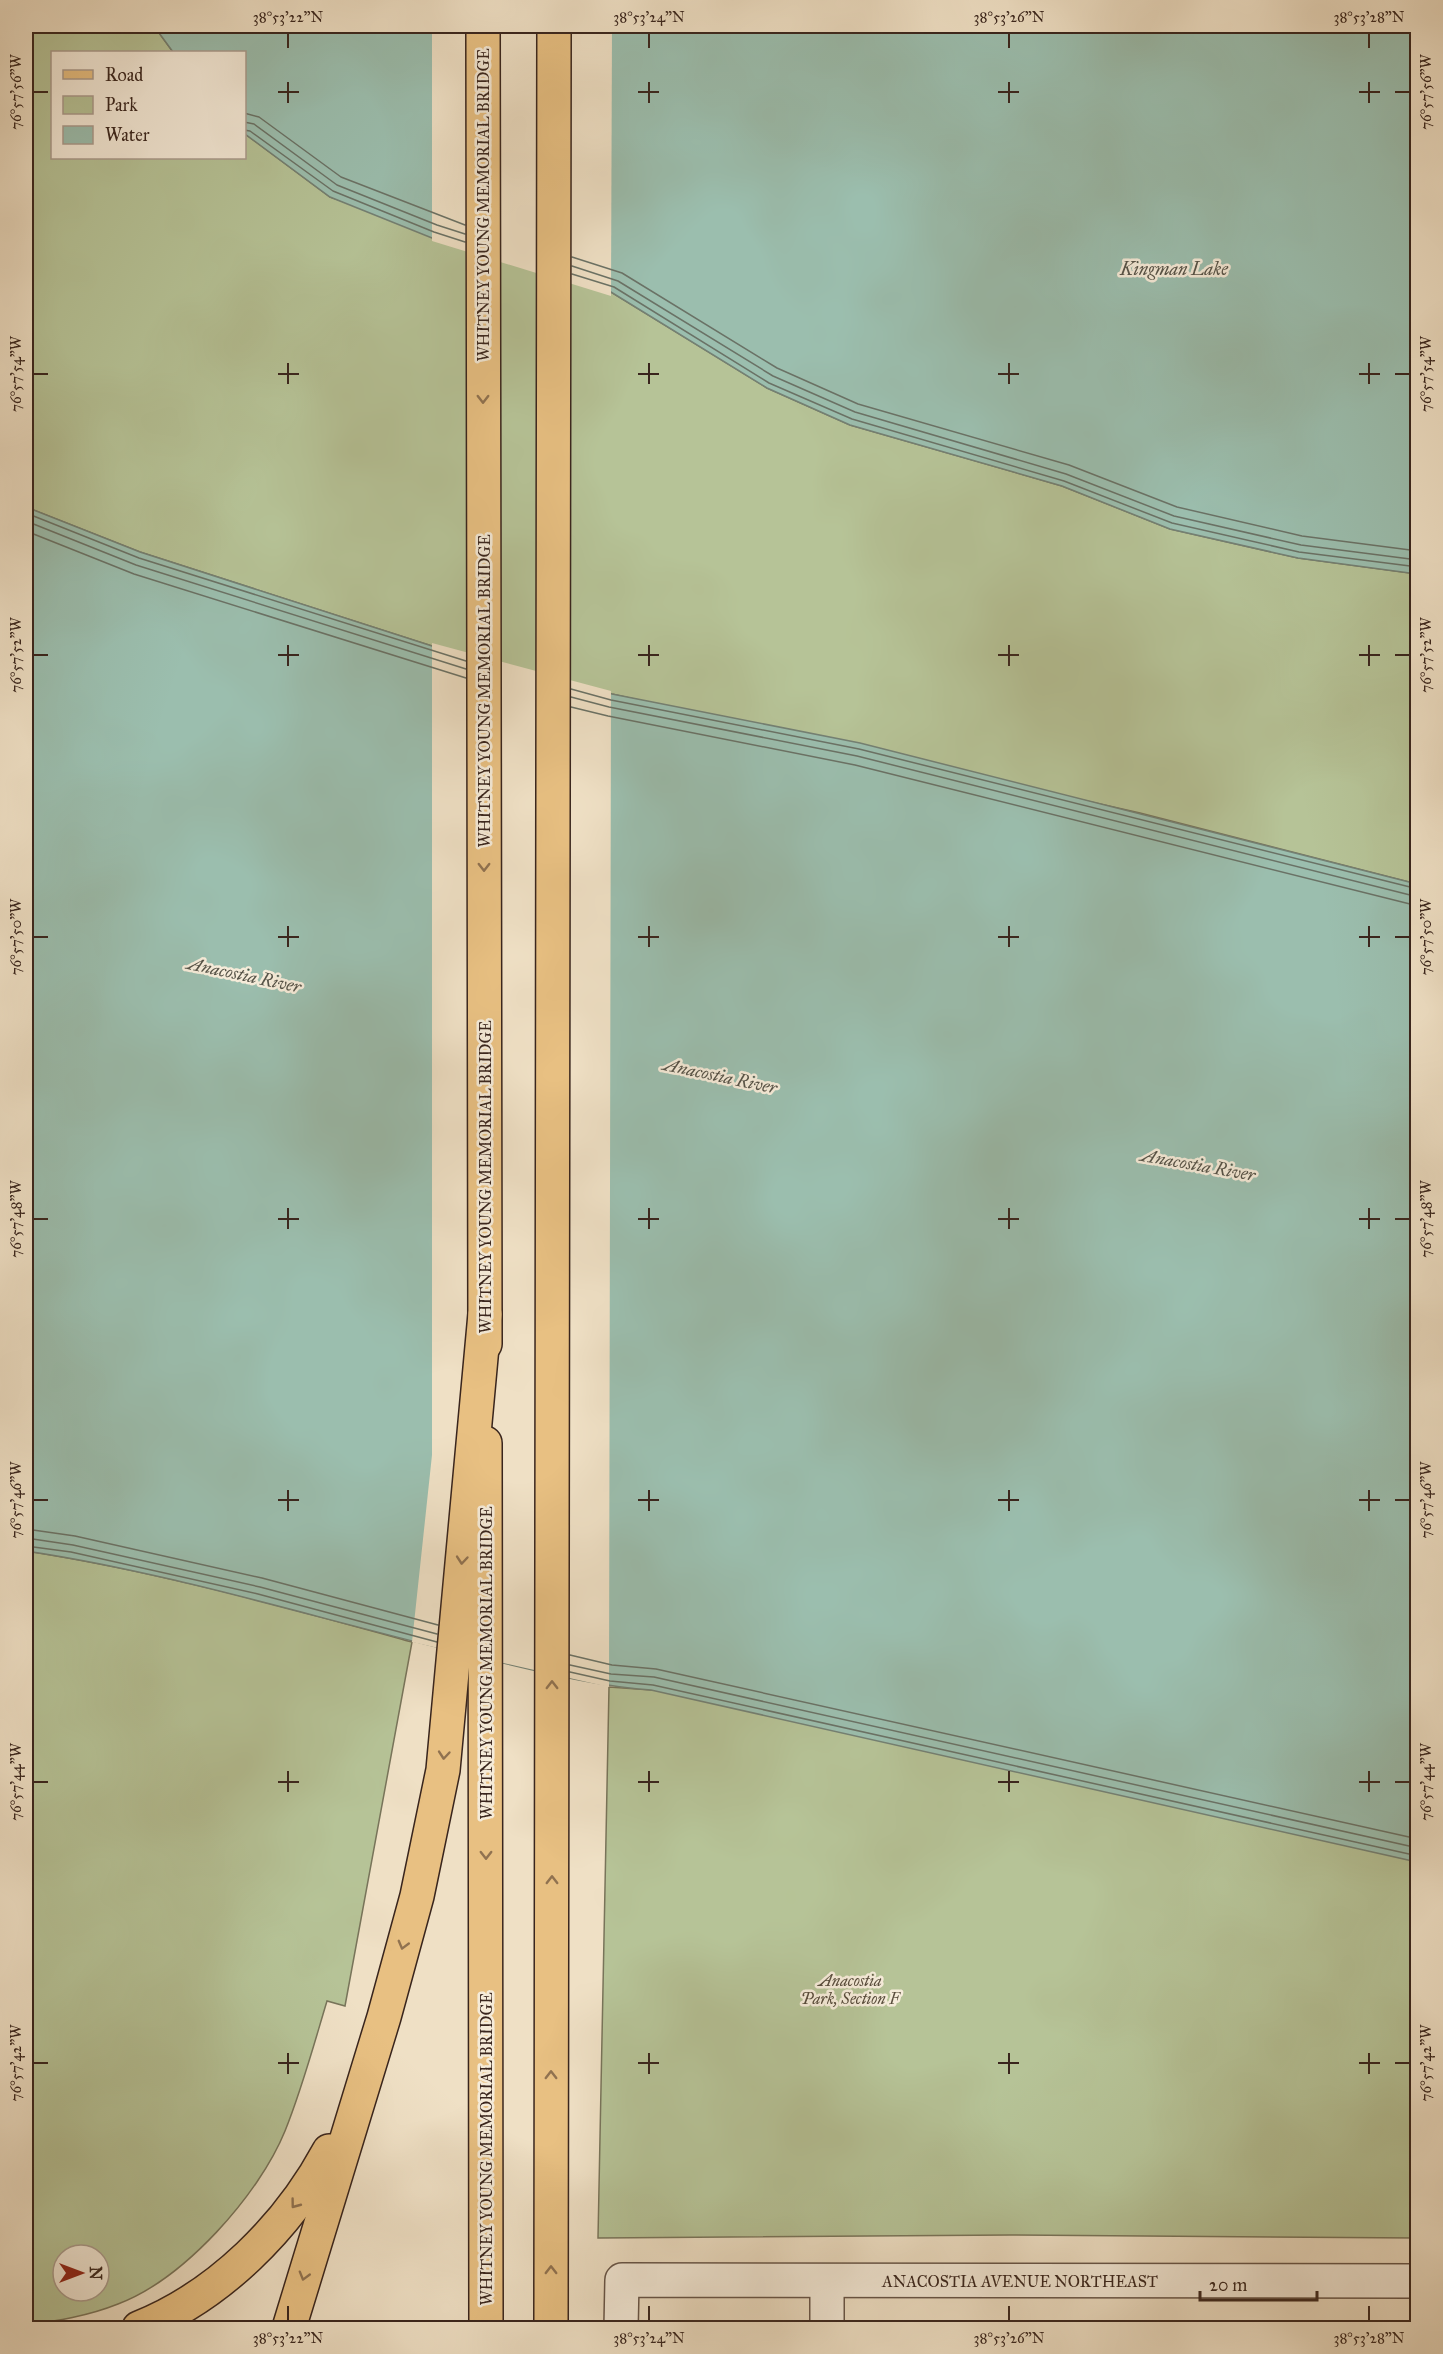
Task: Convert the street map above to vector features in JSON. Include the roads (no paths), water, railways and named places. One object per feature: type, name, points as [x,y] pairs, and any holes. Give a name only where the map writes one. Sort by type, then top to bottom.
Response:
[{"type":"main road","name":"WHITNEY YOUNG MEMORIAL BRIDGE","points":[[483,26],[486,2328]]},
{"type":"main road","points":[[551,2328],[554,26]]},
{"type":"main road","points":[[289,2328],[357,2099],[384,2017],[414,1907],[442,1770],[485,1314]]},
{"type":"main road","points":[[139,2328],[177,2310],[208,2289],[258,2246],[301,2195],[327,2155],[357,2099]]},
{"type":"street","name":"ANACOSTIA AVENUE NORTHEAST","points":[[621,2328],[621,2280],[1418,2281]]},
{"type":"street","points":[[827,2281],[827,2328]]},
{"type":"water","name":"Kingman Lake","points":[[154,26],[1417,26],[1417,574],[1298,558],[1170,529],[1062,486],[850,425],[767,388],[611,292],[432,238],[330,197],[246,135],[246,51],[172,51]]},
{"type":"water","name":"Anacostia River","points":[[26,507],[140,552],[432,646],[612,694],[860,743],[1417,884],[1417,1862],[651,1690],[587,1682],[545,1673],[141,1572],[26,1551]]},
{"type":"park label","name":"Anacostia Park, Section F","points":[[850,1989]]}]
